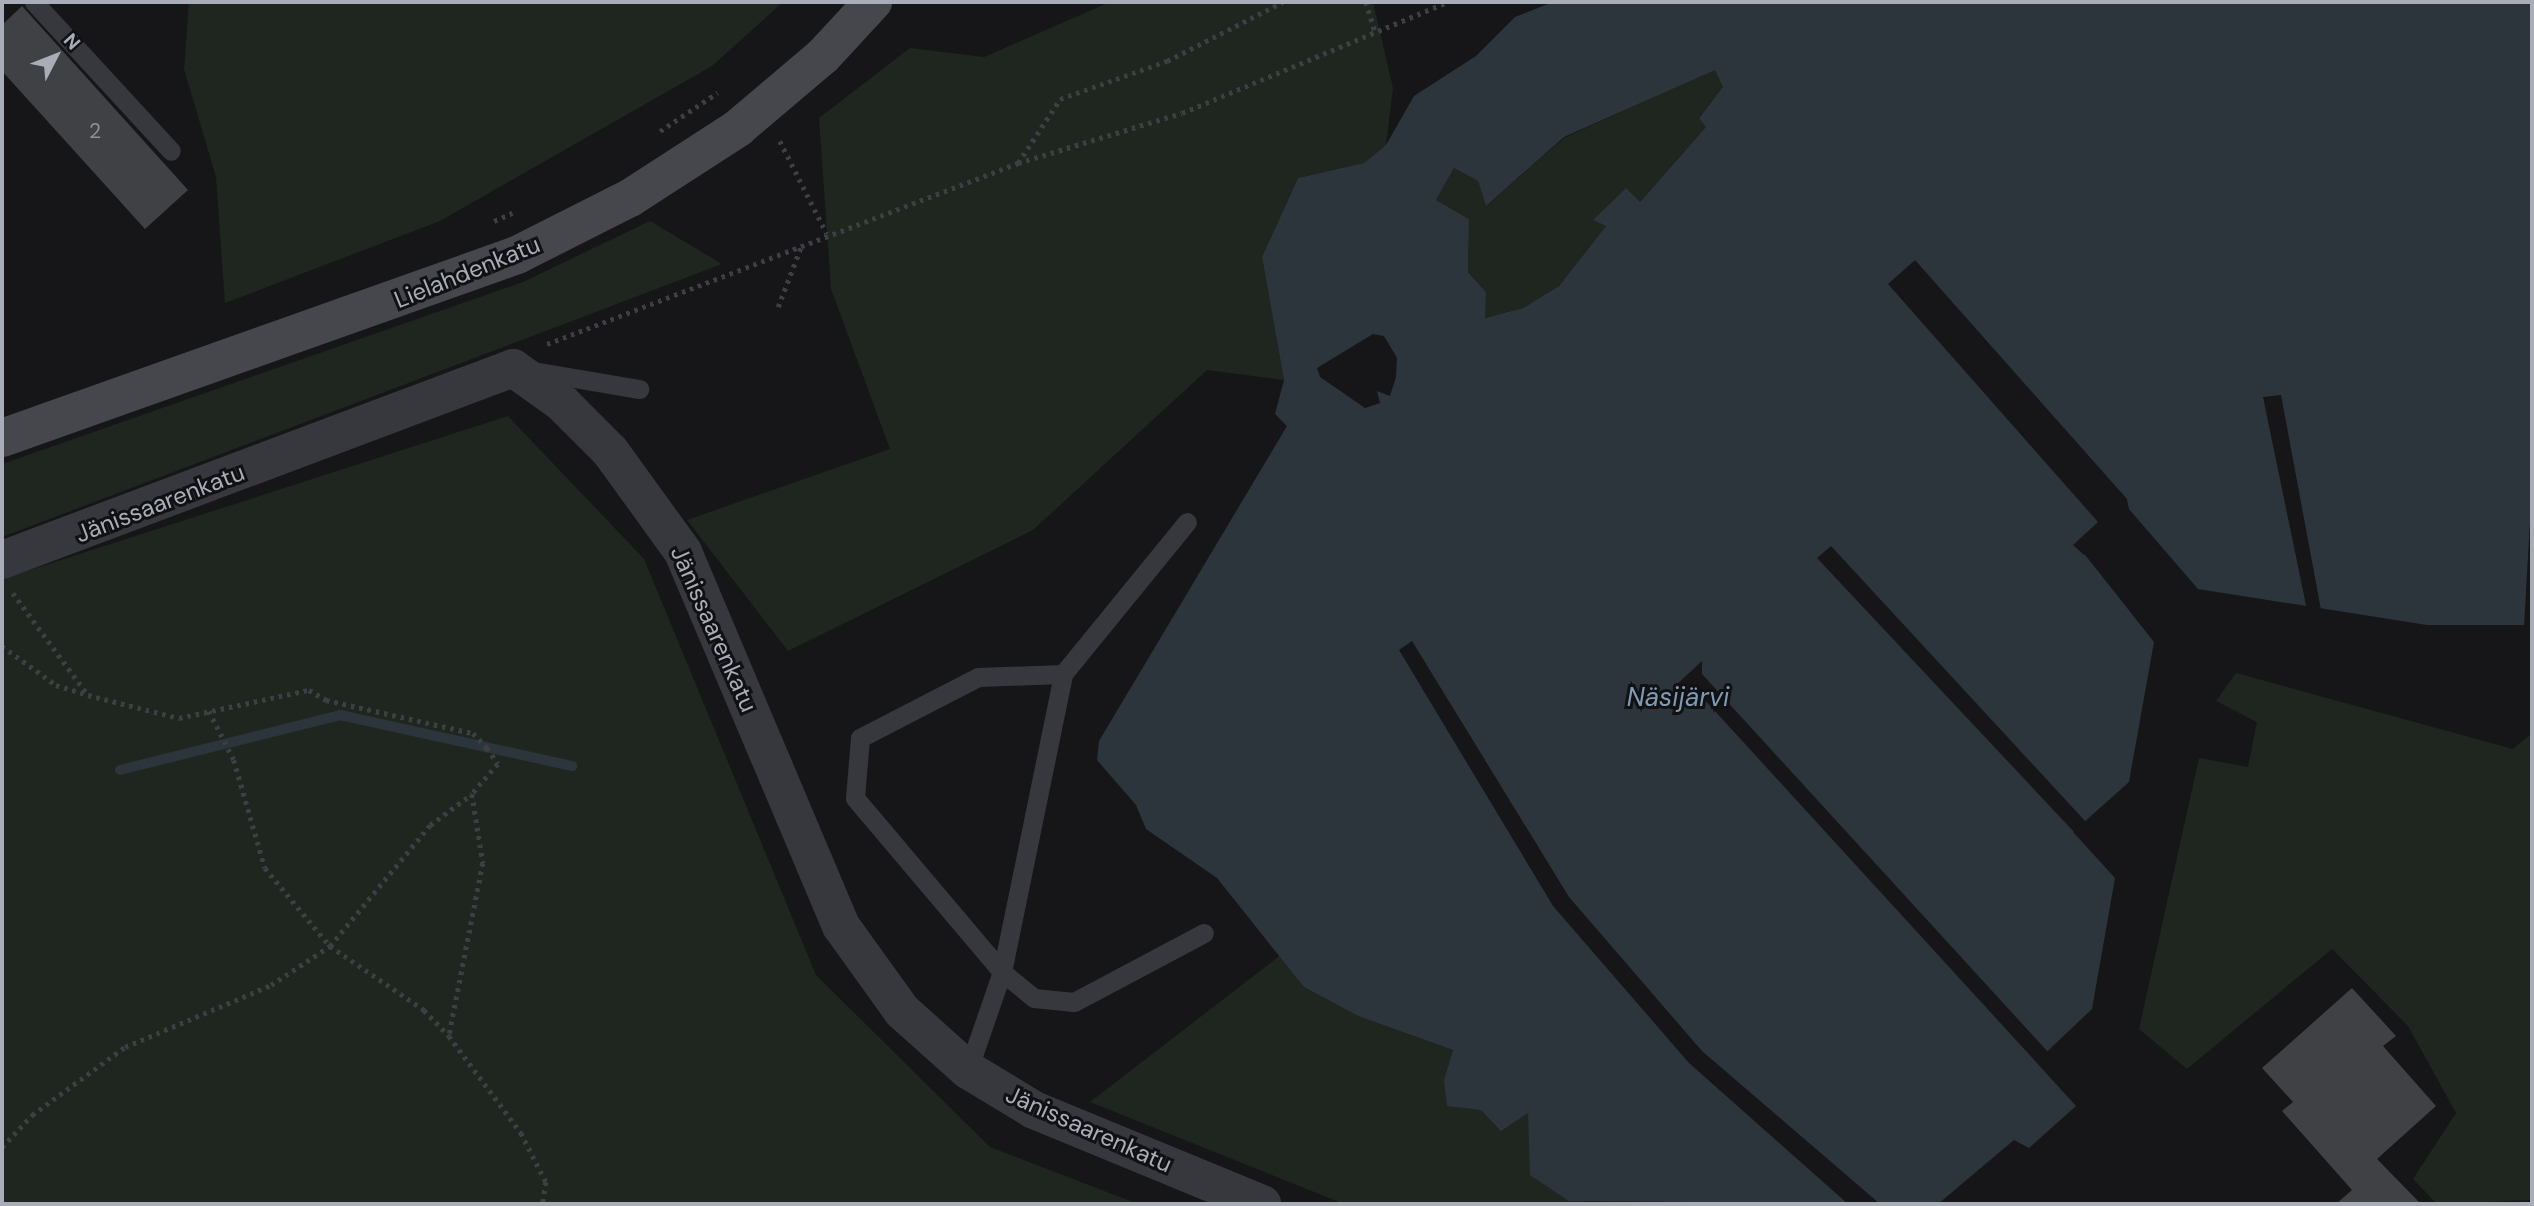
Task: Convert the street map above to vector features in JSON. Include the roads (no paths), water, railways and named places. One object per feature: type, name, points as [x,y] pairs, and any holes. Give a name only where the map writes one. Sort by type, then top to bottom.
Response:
[{"type":"street","name":"Lielahdenkatu","points":[[2,438],[517,255],[630,198],[764,109],[873,2]]},
{"type":"street","name":"Jänissaarenkatu","points":[[6,575],[513,368],[562,403],[610,451],[683,552],[842,926],[902,1011],[968,1070],[1034,1110],[1262,1204]]},
{"type":"lane","points":[[44,5],[171,151]]},
{"type":"lane","points":[[513,368],[639,389]]},
{"type":"lane","points":[[968,1070],[1002,971],[1063,674],[1187,522]]},
{"type":"lane","points":[[1063,674],[978,677],[860,738],[855,798],[1002,971],[1034,998],[1074,1002],[1204,933]]},
{"type":"water","name":"Näsijärvi","points":[[1553,2],[2532,2],[2532,625],[2427,625],[2198,589],[2128,508],[2082,551],[2154,642],[2129,782],[2073,832],[2115,878],[2092,1009],[2036,1062],[2076,1106],[2029,1148],[2014,1140],[1938,1204],[1569,1201],[1530,1175],[1528,1113],[1501,1131],[1481,1110],[1447,1106],[1444,1080],[1453,1050],[1358,1016],[1304,987],[1217,878],[1146,829],[1136,805],[1097,760],[1099,741],[1287,426],[1275,414],[1284,380],[1262,257],[1298,178],[1364,163],[1386,145],[1414,96],[1476,56],[1515,17]],"holes":[[[1715,70],[1723,87],[1699,118],[1706,127],[1640,202],[1626,188],[1593,220],[1606,226],[1559,286],[1523,308],[1485,318],[1486,292],[1468,272],[1469,219],[1436,200],[1454,168],[1478,181],[1486,206],[1564,137]],[[1373,334],[1384,336],[1397,358],[1396,377],[1390,396],[1377,391],[1380,403],[1365,408],[1320,377],[1317,368]]]},
{"type":"waterway","points":[[120,770],[340,715],[572,766]]}]
